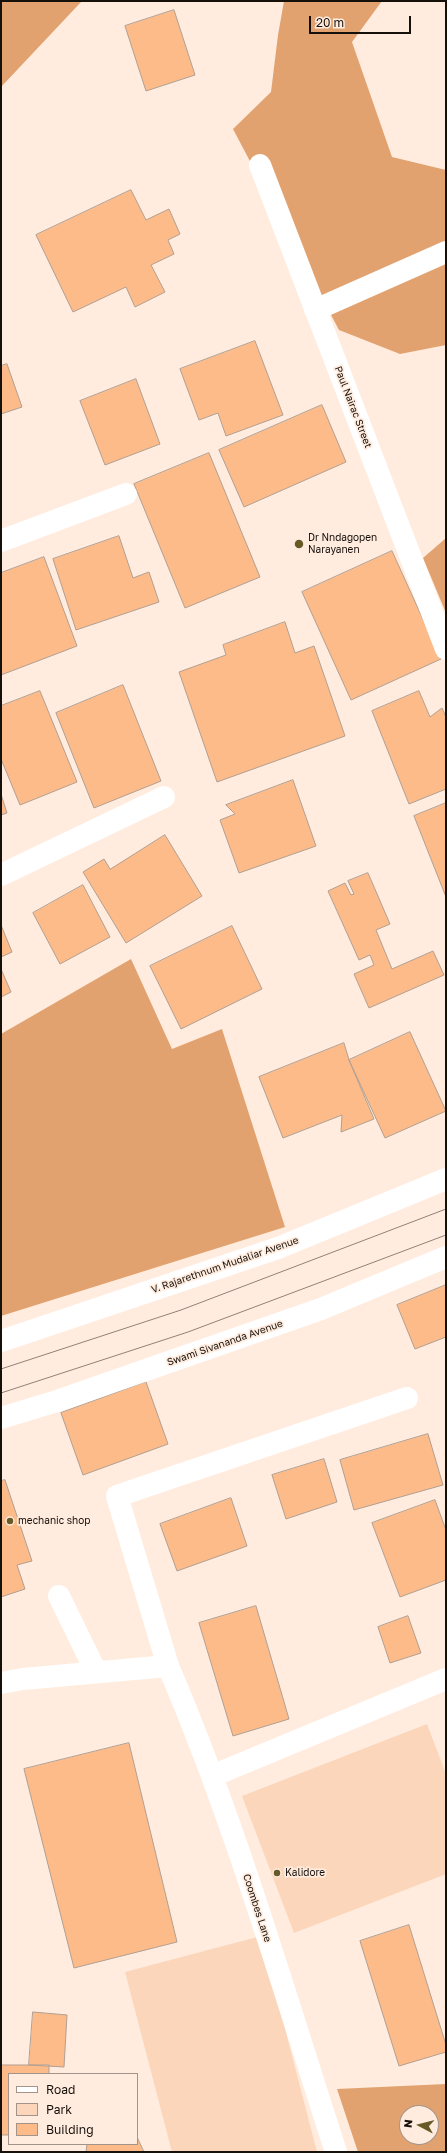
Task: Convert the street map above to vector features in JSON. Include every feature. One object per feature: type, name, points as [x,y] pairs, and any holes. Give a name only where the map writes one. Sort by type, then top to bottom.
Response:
[{"type":"street","name":"Paul Nairac Street","points":[[260,165],[446,650]]},
{"type":"street","points":[[315,310],[446,252]]},
{"type":"street","points":[[1,541],[126,494]]},
{"type":"street","points":[[1,875],[164,797]]},
{"type":"street","name":"V. Rajarethnum Mudaliar Avenue","points":[[1,1341],[278,1248],[446,1179]]},
{"type":"street","name":"Swami Sivananda Avenue","points":[[1,1418],[57,1401],[321,1309],[446,1257]]},
{"type":"street","name":"Coombes Lane","points":[[336,2152],[230,1825],[191,1719],[168,1666],[117,1496],[407,1398]]},
{"type":"street","points":[[59,1596],[96,1672]]},
{"type":"street","points":[[1,1683],[23,1678],[168,1666]]},
{"type":"street","points":[[212,1776],[446,1679]]},
{"type":"green space","points":[[427,1724],[446,1774],[446,1874],[294,1933],[242,1796]]},
{"type":"green space","points":[[261,1936],[317,2152],[172,2152],[125,1972]]},
{"type":"shaded area","points":[[1,1],[82,1],[1,87]]},
{"type":"shaded area","points":[[284,1],[382,1],[352,42],[392,157],[446,170],[446,345],[400,354],[339,330],[233,129],[271,92]]},
{"type":"shaded area","points":[[446,538],[446,613],[423,558]]},
{"type":"shaded area","points":[[131,959],[172,1049],[222,1029],[285,1227],[1,1316],[1,1034]]},
{"type":"shaded area","points":[[446,2084],[446,2152],[358,2152],[337,2089]]},
{"type":"building","points":[[174,10],[195,75],[146,91],[125,26]]},
{"type":"building","points":[[131,190],[146,220],[169,209],[180,234],[168,240],[174,254],[151,265],[165,292],[135,307],[126,287],[73,312],[36,235]]},
{"type":"building","points":[[255,341],[283,415],[226,436],[218,413],[199,420],[180,369]]},
{"type":"building","points":[[7,364],[22,407],[1,414],[1,366]]},
{"type":"building","points":[[136,379],[160,444],[105,465],[80,401]]},
{"type":"building","points":[[322,405],[346,462],[244,507],[219,450]]},
{"type":"building","points":[[209,453],[260,577],[185,608],[134,484]]},
{"type":"building","points":[[119,536],[133,578],[149,572],[159,602],[76,630],[53,559]]},
{"type":"building","points":[[392,551],[441,659],[351,700],[302,592]]},
{"type":"building","points":[[44,557],[77,646],[1,675],[1,573]]},
{"type":"building","points":[[285,622],[295,653],[314,646],[345,736],[217,782],[179,672],[226,655],[223,645]]},
{"type":"building","points":[[123,685],[161,781],[94,808],[56,713]]},
{"type":"building","points":[[40,691],[77,782],[20,805],[1,759],[1,706]]},
{"type":"building","points":[[419,691],[430,717],[442,708],[446,717],[446,789],[409,804],[372,711]]},
{"type":"building","points":[[293,780],[316,846],[239,873],[220,820],[235,814],[226,805]]},
{"type":"building","points":[[1,794],[7,813],[1,815]]},
{"type":"building","points":[[446,803],[446,897],[414,816]]},
{"type":"building","points":[[165,835],[202,896],[126,943],[83,872],[104,859],[110,869]]},
{"type":"building","points":[[368,873],[390,924],[376,930],[392,969],[433,951],[444,975],[369,1008],[354,974],[374,965],[370,955],[359,960],[328,891],[345,883],[351,895],[354,894],[348,881]]},
{"type":"building","points":[[83,885],[110,937],[60,964],[33,913]]},
{"type":"building","points":[[1,925],[12,952],[1,957]]},
{"type":"building","points":[[232,926],[262,989],[181,1029],[150,966]]},
{"type":"building","points":[[1,969],[11,992],[1,997]]},
{"type":"building","points":[[410,1032],[446,1111],[385,1138],[349,1060]]},
{"type":"building","points":[[344,1043],[349,1060],[374,1119],[341,1132],[342,1115],[283,1138],[259,1077]]},
{"type":"building","points":[[446,1285],[446,1337],[415,1349],[397,1305]]},
{"type":"building","points":[[146,1382],[168,1444],[83,1475],[61,1413]]},
{"type":"building","points":[[428,1434],[443,1485],[354,1510],[340,1460]]},
{"type":"building","points":[[324,1459],[337,1502],[286,1519],[272,1475]]},
{"type":"building","name":"mechanic shop","points":[[5,1480],[32,1561],[17,1565],[25,1589],[1,1597],[1,1481]]},
{"type":"building","points":[[231,1498],[247,1546],[177,1571],[160,1524]]},
{"type":"building","points":[[435,1500],[446,1530],[446,1580],[400,1597],[372,1523]]},
{"type":"building","points":[[256,1606],[289,1719],[233,1736],[199,1623]]},
{"type":"building","points":[[408,1616],[421,1653],[390,1663],[378,1627]]},
{"type":"building","points":[[129,1743],[177,1942],[74,1968],[24,1769]]},
{"type":"building","points":[[409,1925],[446,2045],[446,2052],[399,2066],[360,1941]]},
{"type":"building","points":[[33,2012],[67,2015],[64,2067],[29,2065]]},
{"type":"building","points":[[1,2065],[49,2065],[49,2073],[8,2073],[8,2135],[1,2135]]},
{"type":"building","points":[[138,2139],[144,2152],[86,2152],[87,2145],[138,2145]]},
{"type":"tram line","points":[[1,1369],[181,1310],[446,1209]]},
{"type":"tram line","points":[[1,1393],[188,1332],[446,1235]]},
{"type":"place","name":"Dr Nndagopen Narayanen","points":[[299,544]]},
{"type":"place","name":"mechanic shop","points":[[10,1521]]},
{"type":"place","name":"Kalidore","points":[[277,1873]]}]
